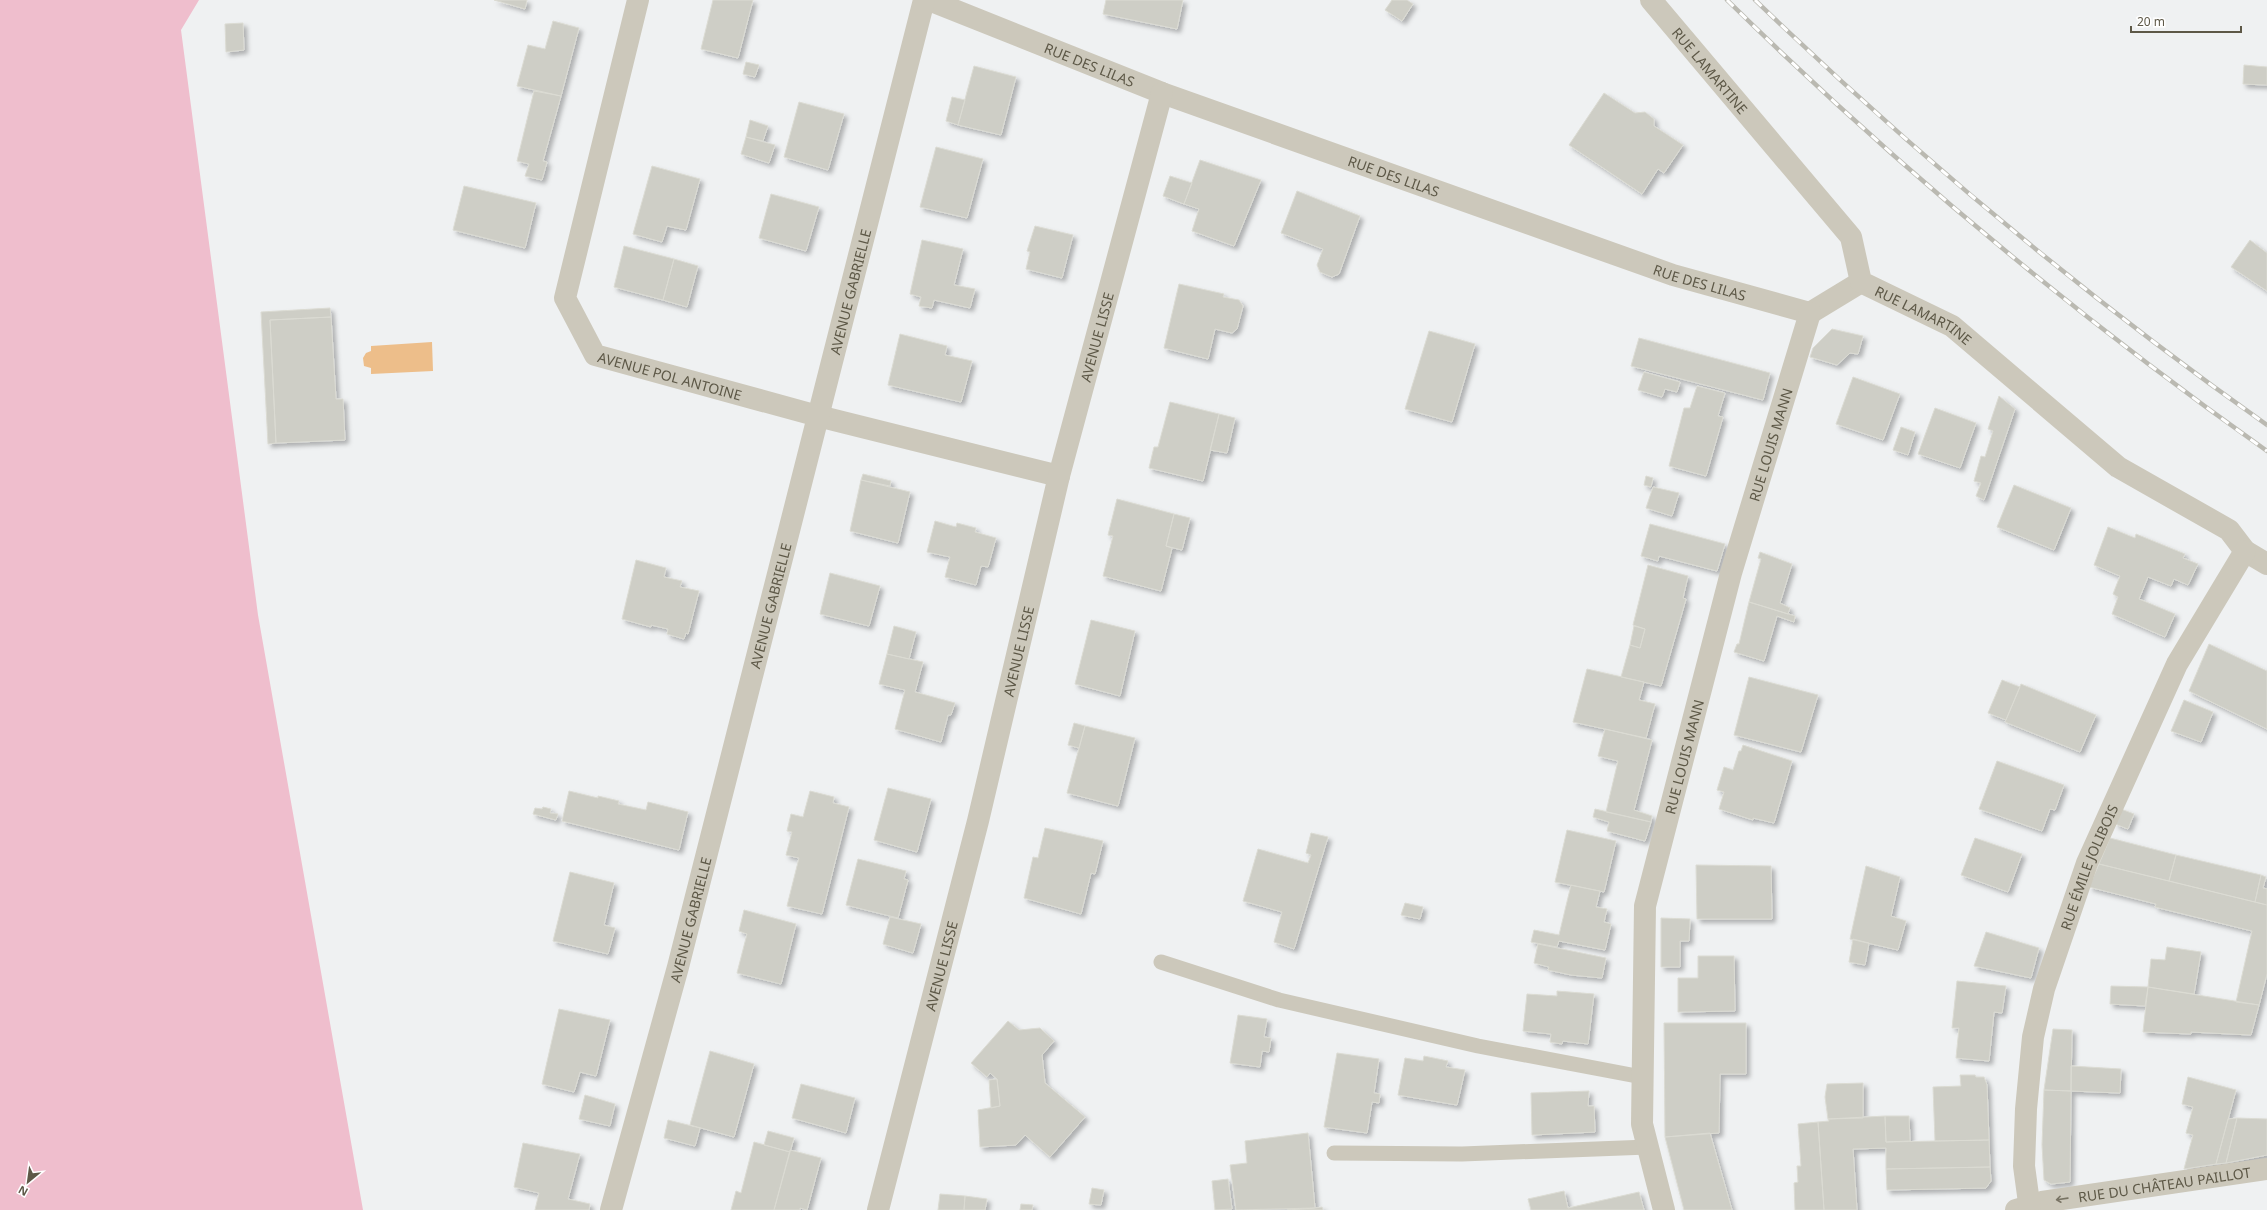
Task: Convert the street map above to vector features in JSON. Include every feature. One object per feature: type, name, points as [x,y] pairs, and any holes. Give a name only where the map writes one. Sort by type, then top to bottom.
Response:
[{"type":"street","name":"AVENUE POL ANTOINE","points":[[638,0],[565,298],[594,355],[818,416],[1059,476]]},
{"type":"street","name":"AVENUE GABRIELLE","points":[[611,1210],[678,967],[924,0]]},
{"type":"street","name":"RUE DES LILAS","points":[[929,0],[1162,93],[1673,275],[1810,313]]},
{"type":"street","name":"RUE LAMARTINE","points":[[1651,0],[1852,237],[1861,282],[1952,326],[2118,467],[2229,530],[2245,551],[2267,564]]},
{"type":"street","name":"AVENUE LISSE","points":[[878,1210],[978,821],[1059,476],[1162,93]]},
{"type":"street","points":[[1810,313],[1861,282]]},
{"type":"street","name":"RUE LOUIS MANN","points":[[1664,1210],[1642,1124],[1645,906],[1731,573],[1810,313]]},
{"type":"street","name":"RUE ÉMILE JOLIBOIS","points":[[2025,1209],[2024,1166],[2026,1110],[2033,1037],[2044,989],[2087,862],[2167,685],[2177,664],[2245,551]]},
{"type":"street","name":"RUE DU CHÂTEAU PAILLOT","points":[[2025,1209],[2042,1202],[2267,1169]]},
{"type":"lane","points":[[1161,962],[1279,1000],[1478,1046],[1642,1077]]},
{"type":"lane","points":[[1334,1153],[1462,1154],[1648,1148]]},
{"type":"shaded area","points":[[0,0],[199,0],[181,30],[258,615],[363,1210],[0,1210]]},
{"type":"shaded area","points":[[432,342],[433,371],[371,374],[371,368],[364,366],[363,358],[366,353],[371,351],[371,346]]},
{"type":"building","points":[[494,0],[527,0],[525,9]]},
{"type":"building","points":[[713,0],[753,0],[738,58],[701,49]]},
{"type":"building","points":[[1106,0],[1183,0],[1177,29],[1103,14]]},
{"type":"building","points":[[1392,0],[1407,0],[1413,4],[1402,21],[1385,10]]},
{"type":"building","points":[[553,21],[579,28],[561,96],[517,86],[528,45],[545,49]]},
{"type":"building","points":[[243,23],[244,50],[226,52],[225,24]]},
{"type":"building","points":[[746,62],[759,65],[755,77],[743,74]]},
{"type":"building","points":[[2244,65],[2267,67],[2267,85],[2243,84]]},
{"type":"building","points":[[974,66],[1016,77],[1001,135],[958,125]]},
{"type":"building","points":[[534,91],[561,96],[543,161],[547,162],[542,180],[525,176],[529,164],[517,161]]},
{"type":"building","points":[[1604,93],[1635,113],[1645,112],[1654,119],[1654,126],[1683,145],[1664,173],[1658,169],[1642,194],[1569,145]]},
{"type":"building","points":[[952,97],[965,100],[958,125],[946,121]]},
{"type":"building","points":[[799,102],[844,114],[828,170],[784,157]]},
{"type":"building","points":[[750,120],[768,126],[763,141],[746,137]]},
{"type":"building","points":[[746,137],[775,145],[769,163],[741,154]]},
{"type":"building","points":[[936,147],[983,159],[967,218],[920,207]]},
{"type":"building","points":[[1200,160],[1261,180],[1234,246],[1192,231],[1199,209],[1184,204]]},
{"type":"building","points":[[652,166],[700,179],[686,230],[667,226],[662,242],[633,234]]},
{"type":"building","points":[[1170,176],[1192,183],[1184,204],[1163,196]]},
{"type":"building","points":[[464,186],[536,203],[525,248],[453,230]]},
{"type":"building","points":[[1297,191],[1360,216],[1339,274],[1332,277],[1320,272],[1317,265],[1323,249],[1281,233]]},
{"type":"building","points":[[771,194],[819,207],[806,251],[759,238]]},
{"type":"building","points":[[1035,226],[1073,235],[1062,278],[1026,269],[1030,252],[1027,251]]},
{"type":"building","points":[[922,240],[963,249],[954,285],[975,289],[970,308],[934,300],[932,308],[919,306],[921,297],[910,294]]},
{"type":"building","points":[[2250,240],[2267,253],[2267,291],[2231,267]]},
{"type":"building","points":[[624,246],[674,259],[663,300],[614,287]]},
{"type":"building","points":[[674,259],[698,266],[687,307],[663,300]]},
{"type":"building","points":[[1179,284],[1224,294],[1223,297],[1239,300],[1243,306],[1237,329],[1232,333],[1215,329],[1208,359],[1164,348]]},
{"type":"building","points":[[330,308],[331,317],[270,320],[276,443],[268,444],[261,312]]},
{"type":"building","points":[[331,317],[336,399],[343,399],[345,440],[276,443],[270,320]]},
{"type":"building","points":[[1832,329],[1863,336],[1858,354],[1850,353],[1837,365],[1810,357],[1813,348]]},
{"type":"building","points":[[1429,331],[1475,344],[1452,422],[1405,409]]},
{"type":"building","points":[[900,334],[947,346],[945,355],[972,361],[961,402],[888,385]]},
{"type":"building","points":[[1639,338],[1770,373],[1763,400],[1631,366]]},
{"type":"building","points":[[1644,372],[1680,382],[1677,392],[1665,389],[1662,397],[1638,390]]},
{"type":"building","points":[[1853,377],[1900,394],[1883,440],[1836,424]]},
{"type":"building","points":[[1697,386],[1725,393],[1718,416],[1723,417],[1706,476],[1669,466],[1684,408],[1690,408]]},
{"type":"building","points":[[1999,396],[2015,409],[1984,500],[1976,496],[1981,483],[1974,481],[1981,456],[1985,457],[1993,431],[1988,429]]},
{"type":"building","points":[[1170,402],[1219,414],[1203,481],[1149,468],[1154,447],[1158,447]]},
{"type":"building","points":[[1935,408],[1976,423],[1960,468],[1918,454]]},
{"type":"building","points":[[1219,414],[1235,418],[1227,453],[1210,450]]},
{"type":"building","points":[[1901,427],[1915,432],[1908,455],[1893,450]]},
{"type":"building","points":[[863,474],[891,481],[890,486],[861,480]]},
{"type":"building","points":[[1646,476],[1653,478],[1651,487],[1644,485]]},
{"type":"building","points":[[861,480],[910,492],[898,543],[850,531]]},
{"type":"building","points":[[2014,485],[2071,508],[2054,550],[1997,527]]},
{"type":"building","points":[[1653,487],[1679,493],[1672,516],[1646,508]]},
{"type":"building","points":[[1117,499],[1174,514],[1166,546],[1172,548],[1161,591],[1103,576],[1113,536],[1108,535]]},
{"type":"building","points":[[1174,514],[1190,518],[1182,550],[1166,546]]},
{"type":"building","points":[[935,521],[956,527],[957,523],[976,528],[975,532],[996,538],[988,567],[981,566],[976,585],[945,577],[950,557],[927,552]]},
{"type":"building","points":[[1650,524],[1725,544],[1717,571],[1659,556],[1658,561],[1641,556]]},
{"type":"building","points":[[2108,527],[2135,538],[2136,534],[2185,554],[2183,558],[2198,564],[2188,585],[2174,579],[2171,586],[2148,577],[2139,599],[2175,614],[2165,637],[2112,614],[2118,597],[2113,594],[2120,576],[2094,565]]},
{"type":"building","points":[[1760,552],[1792,564],[1780,603],[1790,608],[1788,614],[1749,602],[1761,559],[1758,558]]},
{"type":"building","points":[[636,560],[666,568],[664,577],[682,581],[680,587],[699,591],[688,634],[686,633],[684,639],[667,634],[668,629],[651,625],[651,627],[622,619]]},
{"type":"building","points":[[1648,565],[1688,576],[1683,598],[1686,599],[1661,686],[1621,677],[1630,645],[1640,648],[1645,629],[1633,625]]},
{"type":"building","points":[[830,573],[880,586],[869,626],[820,614]]},
{"type":"building","points":[[1749,602],[1795,616],[1794,622],[1777,616],[1764,661],[1734,652],[1737,644],[1739,644]]},
{"type":"building","points":[[1091,620],[1135,631],[1120,696],[1075,684]]},
{"type":"building","points":[[894,626],[916,632],[909,659],[887,654]]},
{"type":"building","points":[[1634,626],[1645,629],[1640,648],[1630,645]]},
{"type":"building","points":[[2209,644],[2267,671],[2267,729],[2189,691]]},
{"type":"building","points":[[887,654],[923,662],[915,692],[955,703],[951,715],[948,715],[941,742],[895,729],[905,690],[879,684]]},
{"type":"building","points":[[1587,669],[1644,682],[1639,700],[1655,704],[1646,738],[1573,722]]},
{"type":"building","points":[[1749,677],[1818,695],[1801,752],[1734,735]]},
{"type":"building","points":[[2002,680],[2020,687],[2006,720],[1988,713]]},
{"type":"building","points":[[2021,684],[2096,715],[2080,752],[2005,722]]},
{"type":"building","points":[[2184,700],[2213,712],[2201,742],[2171,731]]},
{"type":"building","points":[[1074,723],[1085,726],[1079,748],[1068,745]]},
{"type":"building","points":[[1085,726],[1135,738],[1118,806],[1067,793]]},
{"type":"building","points":[[1605,729],[1652,740],[1634,810],[1652,816],[1651,822],[1606,812],[1618,761],[1598,756]]},
{"type":"building","points":[[1743,745],[1792,761],[1774,823],[1753,818],[1753,820],[1719,809],[1724,792],[1717,790],[1724,767],[1733,770],[1739,751],[1741,751]]},
{"type":"building","points":[[1997,761],[2064,785],[2055,810],[2050,809],[2042,831],[1979,809]]},
{"type":"building","points":[[888,788],[931,799],[917,852],[874,840]]},
{"type":"building","points":[[569,791],[619,801],[618,804],[646,810],[648,802],[688,812],[679,850],[562,821]]},
{"type":"building","points":[[810,791],[834,797],[833,803],[849,807],[822,914],[787,906],[799,858],[786,855],[792,832],[787,831],[791,814],[803,817]]},
{"type":"building","points":[[543,807],[551,809],[550,813],[558,814],[556,820],[533,814],[535,808],[542,809]]},
{"type":"building","points":[[1595,809],[1651,822],[1645,841],[1607,831],[1609,822],[1593,817]]},
{"type":"building","points":[[2121,809],[2134,814],[2128,829],[2115,824]]},
{"type":"building","points":[[1045,828],[1103,841],[1095,874],[1091,873],[1081,914],[1024,898],[1033,857],[1038,858]]},
{"type":"building","points":[[1567,830],[1616,841],[1604,892],[1555,882]]},
{"type":"building","points":[[1311,833],[1328,837],[1294,949],[1274,942],[1282,912],[1243,901],[1258,849],[1308,863],[1311,855],[1306,853]]},
{"type":"building","points":[[1975,838],[2022,854],[2008,892],[1961,875]]},
{"type":"building","points":[[2110,838],[2176,855],[2169,881],[2099,864]]},
{"type":"building","points":[[2176,855],[2261,875],[2255,902],[2169,881]]},
{"type":"building","points":[[858,859],[906,871],[904,879],[908,880],[898,918],[846,905]]},
{"type":"building","points":[[2099,864],[2267,905],[2267,974],[2259,1005],[2236,1002],[2252,931],[2155,907],[2156,904],[2089,887]]},
{"type":"building","points":[[1696,865],[1771,866],[1772,919],[1697,919]]},
{"type":"building","points":[[1866,866],[1900,877],[1891,916],[1906,921],[1898,950],[1850,939]]},
{"type":"building","points":[[570,872],[614,883],[604,925],[615,928],[608,954],[553,941]]},
{"type":"building","points":[[2261,875],[2266,877],[2263,888],[2267,889],[2267,905],[2255,902]]},
{"type":"building","points":[[1571,885],[1600,891],[1596,907],[1607,909],[1604,922],[1611,924],[1605,950],[1559,941],[1557,947],[1531,942],[1534,930],[1559,935]]},
{"type":"building","points":[[1405,903],[1423,907],[1420,919],[1401,915]]},
{"type":"building","points":[[744,910],[796,924],[781,984],[737,973],[747,934],[739,931]]},
{"type":"building","points":[[890,917],[921,924],[913,953],[883,944]]},
{"type":"building","points":[[1661,918],[1690,919],[1689,941],[1680,941],[1680,967],[1661,967]]},
{"type":"building","points":[[1986,932],[2039,948],[2031,978],[1974,966]]},
{"type":"building","points":[[1853,939],[1869,943],[1865,965],[1849,962]]},
{"type":"building","points":[[1538,944],[1606,958],[1602,978],[1571,975],[1548,970],[1549,967],[1534,963]]},
{"type":"building","points":[[2167,947],[2201,952],[2194,994],[2148,987],[2151,959],[2165,960]]},
{"type":"building","points":[[1698,956],[1734,956],[1735,1011],[1678,1012],[1678,978],[1698,978]]},
{"type":"building","points":[[1957,981],[2006,986],[2002,1013],[1994,1012],[1989,1061],[1956,1058],[1959,1028],[1952,1028]]},
{"type":"building","points":[[2111,986],[2148,987],[2145,1006],[2110,1004]]},
{"type":"building","points":[[2148,987],[2259,1005],[2251,1035],[2191,1032],[2191,1034],[2143,1032]]},
{"type":"building","points":[[1557,991],[1594,994],[1588,1044],[1563,1041],[1562,1044],[1550,1042],[1551,1034],[1523,1031],[1527,994],[1557,996]]},
{"type":"building","points":[[559,1009],[610,1020],[596,1076],[580,1072],[574,1092],[542,1084]]},
{"type":"building","points":[[1238,1015],[1267,1019],[1264,1037],[1271,1038],[1269,1052],[1262,1051],[1260,1067],[1230,1063]]},
{"type":"building","points":[[1008,1021],[1019,1030],[1040,1028],[1054,1041],[1042,1055],[1045,1083],[1085,1117],[1050,1157],[1025,1135],[1016,1145],[980,1147],[978,1110],[1000,1106],[997,1079],[990,1073],[987,1077],[971,1063]]},
{"type":"building","points":[[1664,1023],[1746,1023],[1746,1074],[1720,1074],[1719,1133],[1665,1137]]},
{"type":"building","points":[[2053,1029],[2072,1030],[2071,1091],[2044,1090]]},
{"type":"building","points":[[710,1051],[754,1064],[734,1137],[690,1125]]},
{"type":"building","points":[[1337,1053],[1379,1059],[1374,1093],[1380,1094],[1379,1103],[1372,1102],[1367,1133],[1324,1127]]},
{"type":"building","points":[[1424,1056],[1448,1061],[1446,1067],[1465,1070],[1457,1105],[1398,1095],[1405,1058],[1423,1061]]},
{"type":"building","points":[[2071,1066],[2121,1069],[2120,1093],[2071,1091]]},
{"type":"building","points":[[1960,1075],[1975,1075],[1976,1077],[1984,1077],[1987,1085],[1989,1140],[1935,1141],[1933,1087],[1961,1086]]},
{"type":"building","points":[[2188,1077],[2236,1090],[2216,1164],[2184,1169],[2193,1135],[2186,1133],[2193,1107],[2182,1104]]},
{"type":"building","points":[[997,1079],[1000,1106],[991,1108],[989,1080]]},
{"type":"building","points":[[1863,1083],[1863,1118],[1828,1119],[1825,1097],[1827,1084]]},
{"type":"building","points":[[801,1084],[855,1098],[846,1133],[792,1118]]},
{"type":"building","points":[[2044,1090],[2071,1091],[2070,1182],[2051,1184],[2044,1180],[2042,1145]]},
{"type":"building","points":[[1589,1091],[1588,1106],[1594,1106],[1595,1132],[1532,1135],[1531,1093]]},
{"type":"building","points":[[585,1095],[615,1104],[610,1126],[579,1119]]},
{"type":"building","points":[[1885,1116],[1909,1116],[1910,1141],[1886,1142]]},
{"type":"building","points":[[1885,1116],[1886,1142],[1989,1140],[1990,1167],[1886,1169],[1886,1148],[1853,1149],[1857,1210],[1824,1210],[1818,1122],[1829,1121],[1828,1119]]},
{"type":"building","points":[[2237,1118],[2226,1163],[2216,1164],[2228,1119]]},
{"type":"building","points":[[2237,1118],[2267,1119],[2267,1155],[2226,1163]]},
{"type":"building","points":[[668,1120],[700,1128],[695,1146],[664,1138]]},
{"type":"building","points":[[1818,1122],[1824,1210],[1795,1210],[1794,1183],[1798,1182],[1797,1166],[1801,1166],[1798,1124]]},
{"type":"building","points":[[768,1131],[794,1138],[790,1152],[764,1145]]},
{"type":"building","points":[[1308,1133],[1315,1208],[1236,1210],[1230,1165],[1247,1163],[1245,1141]]},
{"type":"building","points":[[1710,1133],[1732,1210],[1684,1210],[1665,1137]]},
{"type":"building","points":[[754,1142],[790,1152],[774,1210],[731,1210],[736,1191],[741,1193]]},
{"type":"building","points":[[523,1143],[580,1154],[568,1199],[590,1204],[589,1210],[535,1210],[539,1193],[514,1187]]},
{"type":"building","points":[[790,1150],[821,1158],[807,1210],[800,1208],[800,1210],[774,1210]]},
{"type":"building","points":[[1990,1167],[1991,1181],[1986,1188],[1887,1190],[1886,1169]]},
{"type":"building","points":[[1228,1179],[1232,1209],[1215,1210],[1212,1181]]},
{"type":"building","points":[[1092,1188],[1104,1190],[1101,1205],[1089,1204]]},
{"type":"building","points":[[1564,1191],[1568,1208],[1639,1192],[1644,1210],[1531,1210],[1528,1199]]},
{"type":"building","points":[[940,1194],[965,1196],[964,1210],[938,1210]]},
{"type":"building","points":[[965,1196],[987,1199],[985,1210],[964,1210]]},
{"type":"building","points":[[1021,1204],[1033,1205],[1032,1210],[1020,1210]]},
{"type":"building","points":[[1322,1207],[1323,1210],[1287,1210],[1315,1208]]},
{"type":"railway","points":[[1727,0],[1855,121],[1988,236],[2125,346],[2267,451]]},
{"type":"railway","points":[[1755,0],[1877,113],[2003,222],[2133,326],[2267,425]]}]
